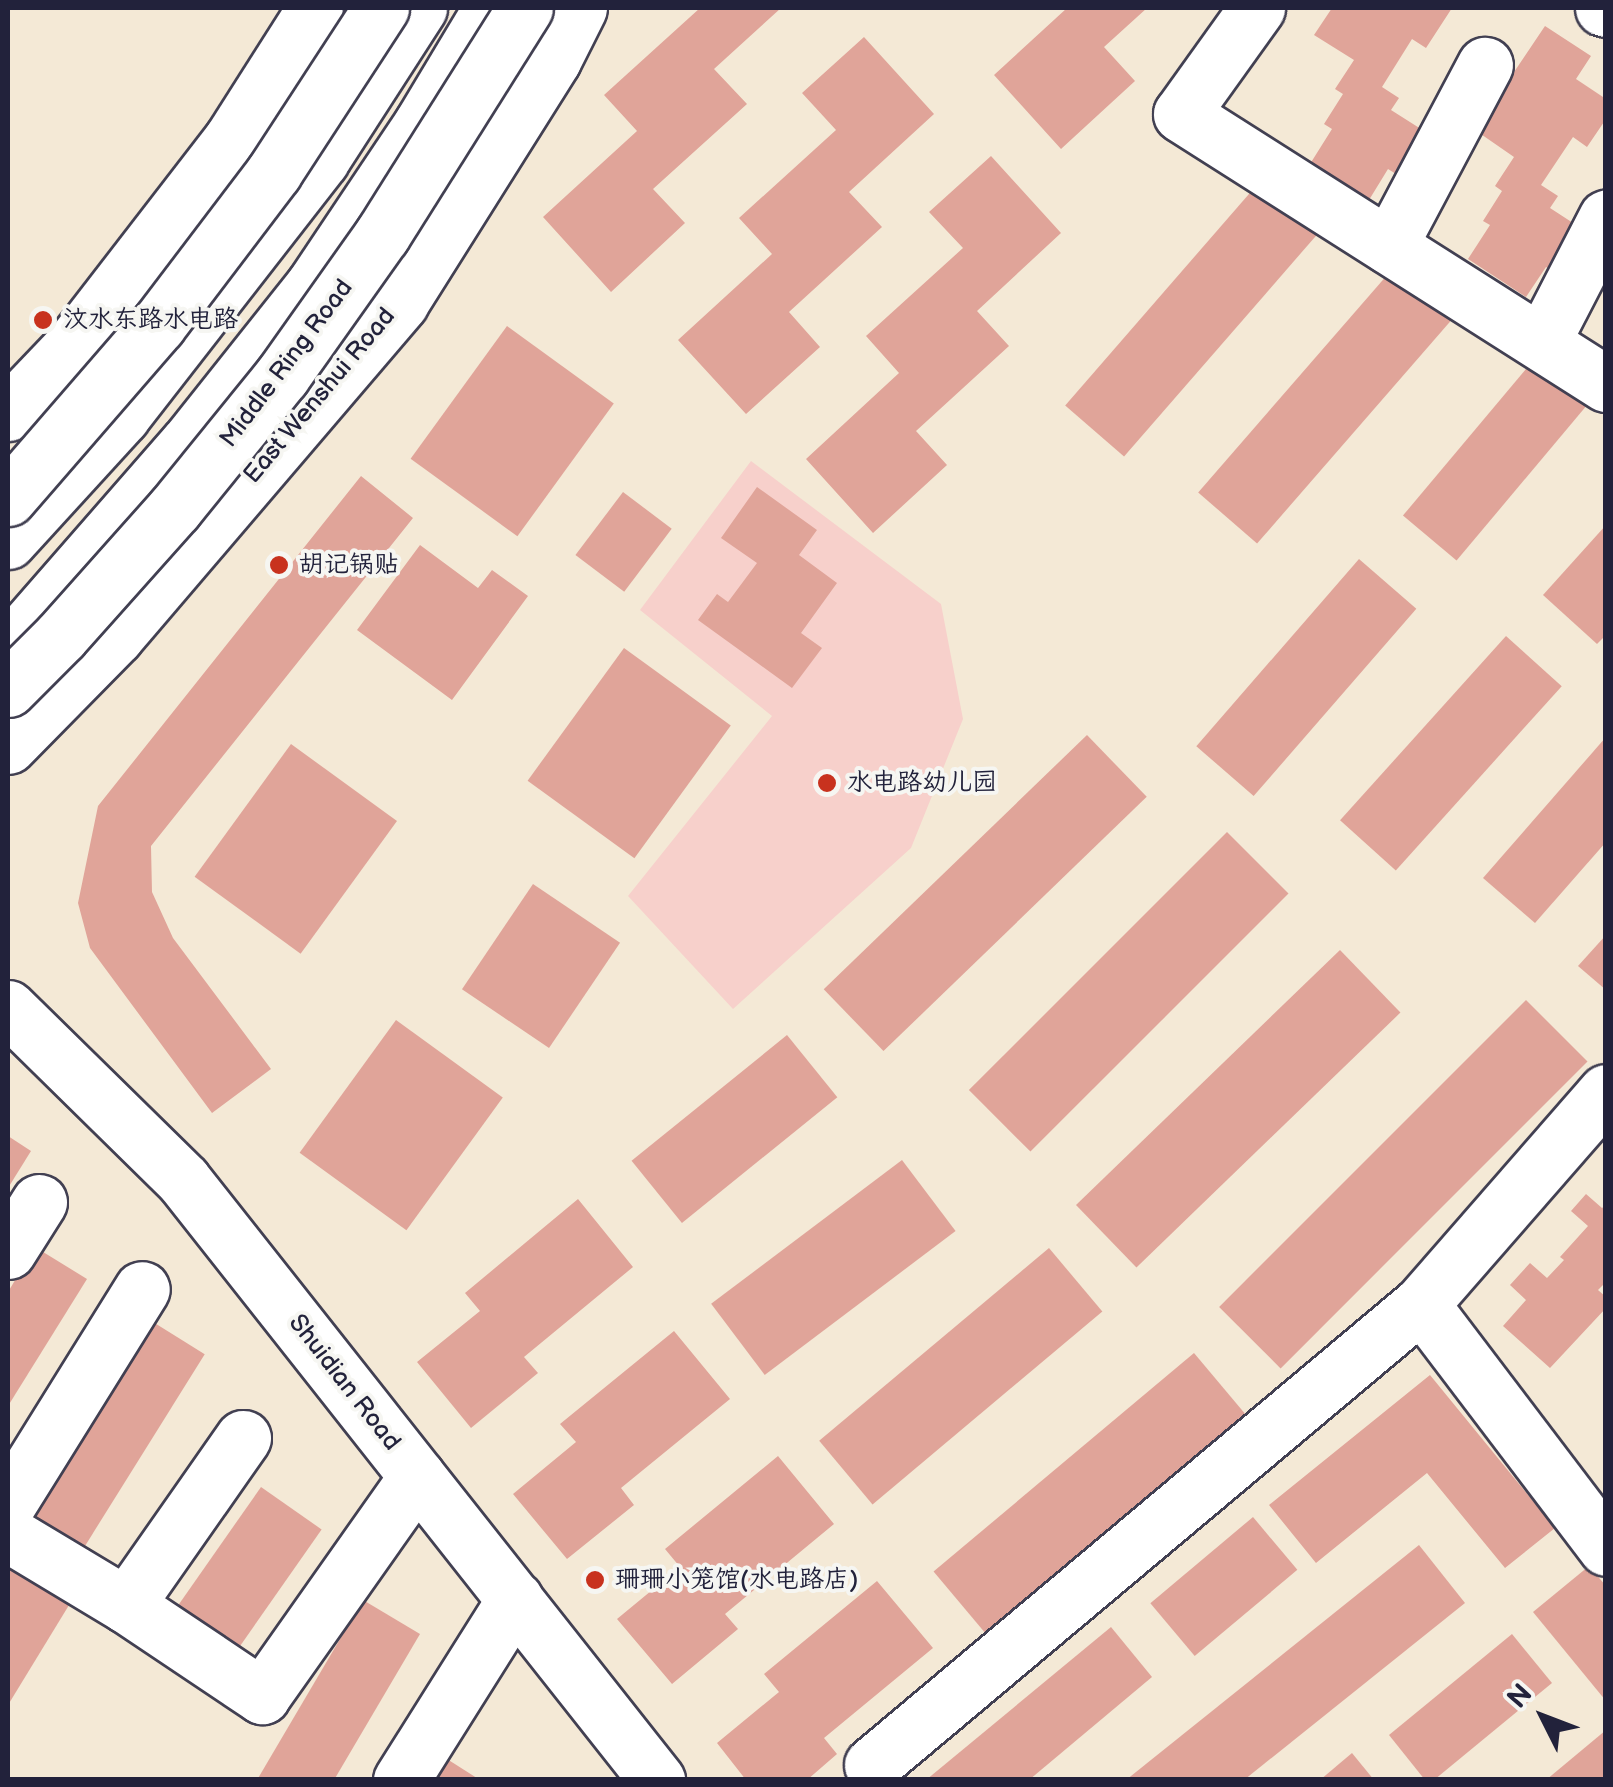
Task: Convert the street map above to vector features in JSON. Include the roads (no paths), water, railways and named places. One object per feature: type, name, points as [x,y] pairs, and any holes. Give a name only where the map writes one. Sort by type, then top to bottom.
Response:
[{"type":"main road","points":[[8,414],[71,347],[231,140],[315,8]]},
{"type":"main road","points":[[322,160],[327,8]]},
{"type":"main road","points":[[8,498],[158,325],[274,172],[382,8]]},
{"type":"main road","points":[[8,540],[122,416],[322,160],[419,8]]},
{"type":"main road","points":[[8,648],[188,443],[313,286],[490,8]]},
{"type":"main road","name":"Middle Ring Road","points":[[8,689],[60,638],[175,508],[282,376],[382,236],[525,8]]},
{"type":"main road","name":"East Wenshui Road","points":[[8,746],[116,636],[400,302],[553,60],[579,8]]},
{"type":"main road","points":[[1257,8],[1181,114],[1606,384]]},
{"type":"main road","points":[[455,215],[457,64]]},
{"type":"main road","points":[[1389,246],[1485,64]]},
{"type":"main road","points":[[1542,342],[1606,218]]},
{"type":"main road","name":"Shuidian Road","points":[[8,1008],[183,1180],[514,1599],[638,1771]]},
{"type":"main road","points":[[872,1765],[1421,1304],[1606,1092]]},
{"type":"main road","points":[[8,1251],[39,1202]]},
{"type":"main road","points":[[8,1504],[142,1290]]},
{"type":"main road","points":[[1421,1304],[1606,1548]]},
{"type":"main road","points":[[126,1606],[243,1438]]},
{"type":"main road","points":[[8,1534],[262,1696],[417,1476]]},
{"type":"main road","points":[[401,1780],[514,1599]]},
{"type":"place","name":"汶水东路水电路","points":[[43,320]]},
{"type":"place","name":"胡记锅贴","points":[[279,565]]},
{"type":"place","name":"水电路幼儿园","points":[[827,783]]},
{"type":"place","name":"珊珊小笼馆(水电路店)","points":[[595,1580]]}]
